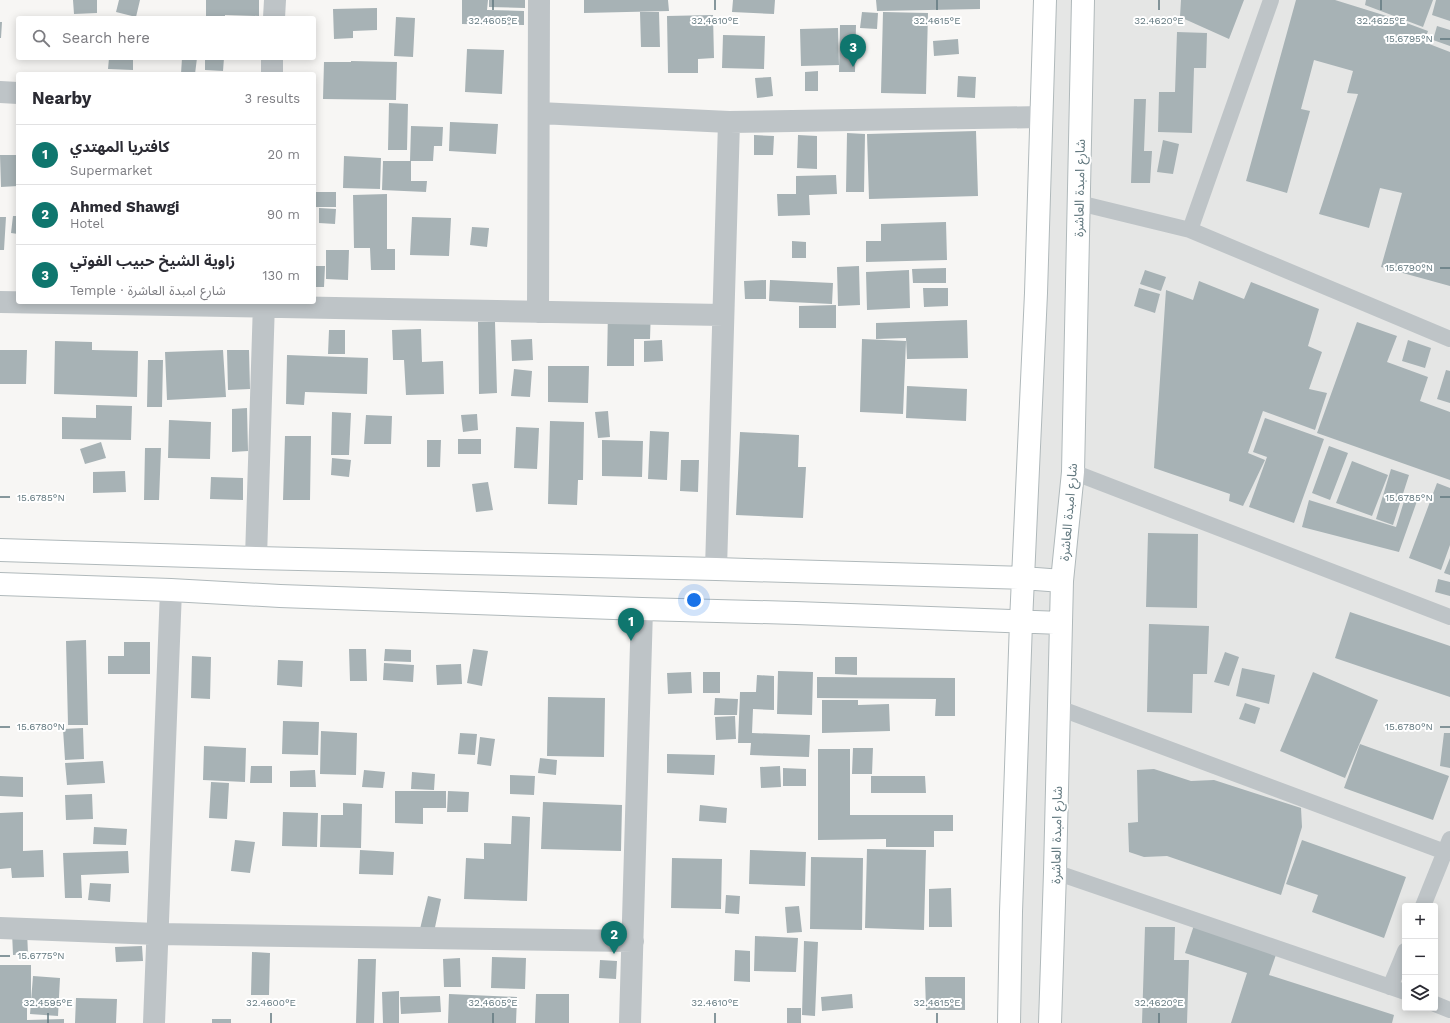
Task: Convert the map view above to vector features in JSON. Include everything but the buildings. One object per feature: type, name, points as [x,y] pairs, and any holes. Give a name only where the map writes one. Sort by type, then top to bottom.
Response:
[{"type":"main road","points":[[1009,1023],[1011,912],[1021,622],[1036,293],[1045,0]]},
{"type":"main road","name":"شارع امبدة العاشرة","points":[[1050,1023],[1062,581],[1073,472],[1080,80],[1083,0]]},
{"type":"main road","points":[[0,550],[256,558],[716,569],[1023,578],[1062,581]]},
{"type":"main road","points":[[37,585],[38,551]]},
{"type":"main road","points":[[0,584],[171,590],[280,596],[1061,623]]},
{"type":"street","points":[[274,16],[275,0]]},
{"type":"street","points":[[538,312],[539,0]]},
{"type":"street","points":[[272,60],[272,72]]},
{"type":"street","points":[[0,92],[16,93]]},
{"type":"street","points":[[539,113],[729,122],[1041,117]]},
{"type":"street","points":[[716,569],[729,122]]},
{"type":"street","points":[[0,302],[16,302]]},
{"type":"street","points":[[256,558],[264,304],[538,312],[723,315]]},
{"type":"street","points":[[154,1023],[171,590]]},
{"type":"street","points":[[630,1023],[642,609]]},
{"type":"street","points":[[0,928],[157,934],[633,941]]},
{"type":"lane","points":[[1190,230],[1271,0]]},
{"type":"lane","points":[[1079,203],[1190,230],[1450,339]]},
{"type":"lane","points":[[1073,472],[1450,617]]},
{"type":"lane","points":[[1059,708],[1448,846],[1424,903]]},
{"type":"lane","points":[[1055,872],[1398,990],[1402,967]]},
{"type":"lane","points":[[1438,1005],[1450,1010]]},
{"type":"shaded area","points":[[1041,0],[1450,0],[1450,1023],[1012,1023]]},
{"type":"place","name":"زاوية الشيخ حبيب الفوتي","points":[[853,67]]},
{"type":"place","name":"كافتريا المهتدي","points":[[631,641]]},
{"type":"place","name":"Ahmed Shawgi","points":[[614,954]]}]
